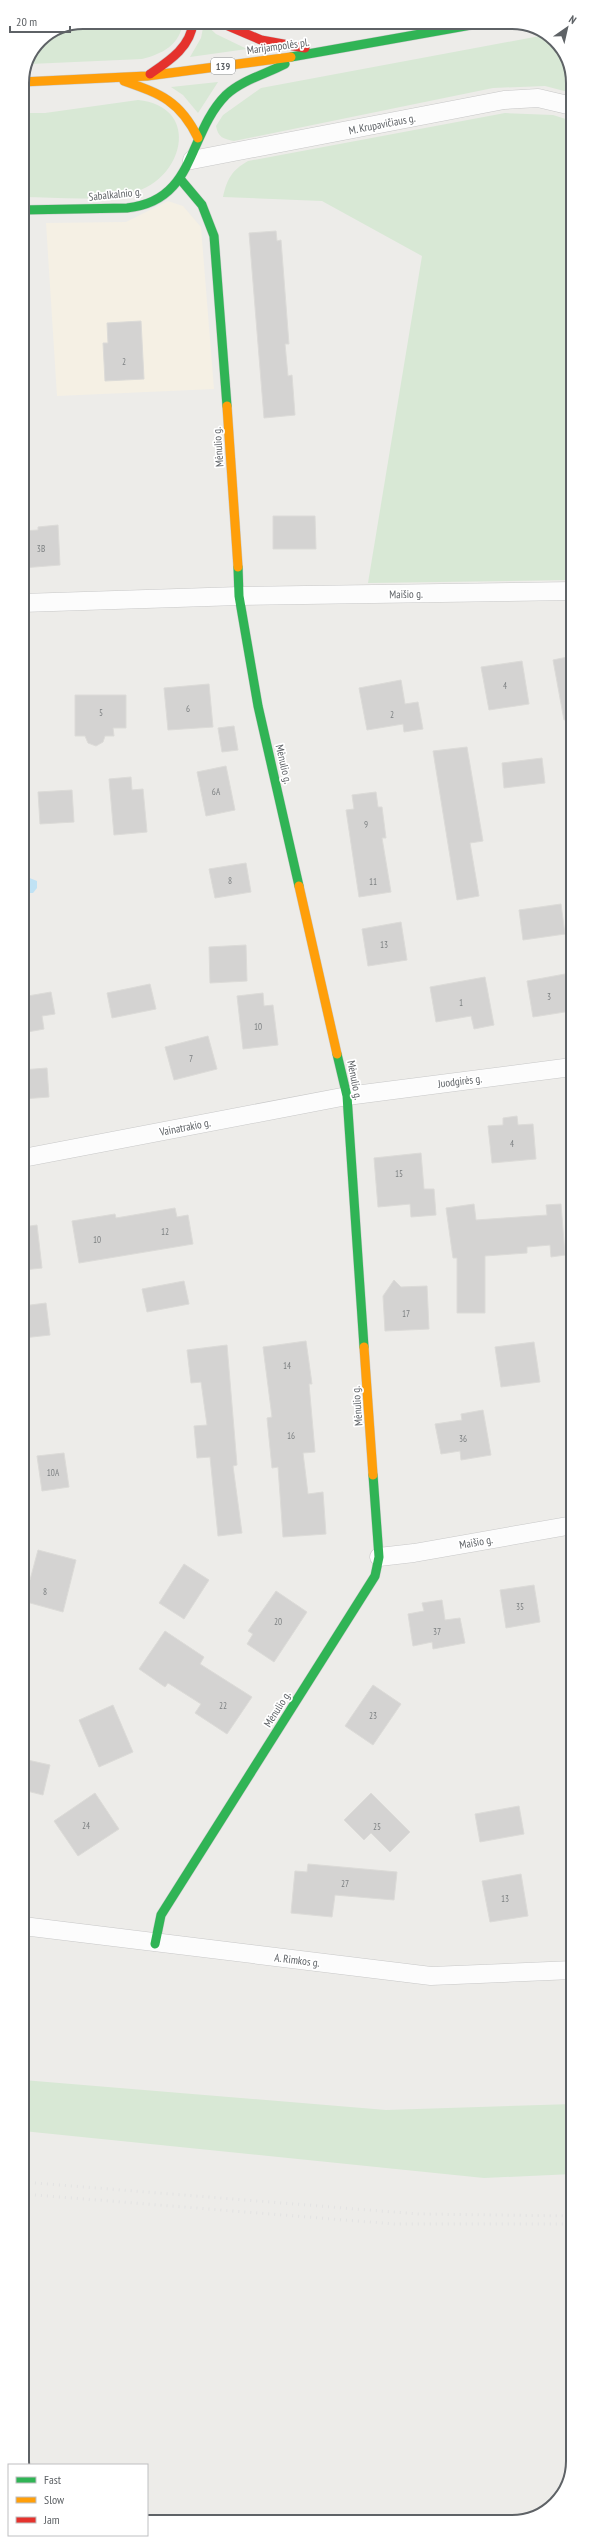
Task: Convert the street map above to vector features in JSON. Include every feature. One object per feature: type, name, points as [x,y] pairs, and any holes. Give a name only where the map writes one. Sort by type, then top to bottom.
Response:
[{"type":"street","points":[[147,76],[171,60],[186,43],[191,29]]},
{"type":"street","points":[[231,29],[240,34],[260,40],[328,51]]},
{"type":"street","name":"Marijampolės pl.","points":[[29,82],[147,76],[298,56],[449,29]]},
{"type":"street","name":"Sabalkalnio g.","points":[[29,210],[116,208],[142,205],[165,194],[181,180],[192,160],[198,138],[212,114],[226,95],[241,85],[298,56]]},
{"type":"street","points":[[117,78],[161,94],[178,104],[190,120],[198,138]]},
{"type":"street","name":"M. Krupavičiaus g.","points":[[192,160],[504,100],[538,98],[566,105]]},
{"type":"street","name":"Mėnulio g.","points":[[155,1944],[161,1915],[375,1576],[379,1557],[347,1096],[258,706],[239,596],[235,511],[214,236],[206,207],[196,194],[181,180]]},
{"type":"street","name":"Maišio g.","points":[[29,603],[239,596],[566,591]]},
{"type":"street","name":"Juodgirės g.","points":[[347,1096],[566,1068]]},
{"type":"street","name":"Vainatrakio g.","points":[[29,1157],[347,1096]]},
{"type":"street","name":"Maišio g.","points":[[379,1557],[414,1553],[566,1527]]},
{"type":"street","name":"A. Rimkos g.","points":[[29,1927],[155,1944],[431,1976],[566,1970]]},
{"type":"shaded area","points":[[168,201],[183,206],[201,227],[214,389],[57,396],[46,223],[126,222]]},
{"type":"green space","points":[[181,29],[178,37],[169,47],[163,51],[142,59],[32,64],[38,53],[53,38],[72,30]]},
{"type":"green space","points":[[203,29],[211,29],[216,34],[247,49],[190,57],[201,38]]},
{"type":"green space","points":[[539,36],[547,41],[547,48],[554,48],[562,62],[565,72],[566,91],[545,86],[493,88],[234,141],[222,137],[218,133],[216,126],[223,115],[261,88]]},
{"type":"green space","points":[[218,82],[198,113],[183,95],[171,87]]},
{"type":"green space","points":[[138,100],[157,105],[170,114],[177,127],[179,141],[175,156],[167,170],[154,182],[138,191],[124,195],[95,198],[29,197],[29,113],[45,113]]},
{"type":"green space","points":[[505,113],[553,115],[566,119],[566,580],[368,583],[422,256],[322,201],[223,197],[228,180],[242,164],[248,161]]},
{"type":"green space","points":[[29,2080],[386,2110],[566,2104],[566,2174],[484,2178],[29,2132]]},
{"type":"water","points":[[29,878],[37,881],[37,888],[33,893],[29,893]]},
{"type":"building","points":[[276,231],[277,241],[281,240],[289,344],[285,344],[288,376],[292,375],[295,415],[264,418],[249,233]]},
{"type":"building","points":[[141,321],[144,379],[105,381],[103,343],[108,343],[107,323]]},
{"type":"building","points":[[273,516],[315,516],[316,549],[273,549]]},
{"type":"building","points":[[58,525],[60,565],[29,567],[29,531],[38,530],[38,527]]},
{"type":"building","points":[[566,657],[566,720],[564,720],[553,660]]},
{"type":"building","points":[[522,661],[529,704],[489,710],[481,667]]},
{"type":"building","points":[[401,680],[405,704],[418,702],[423,729],[404,732],[403,724],[367,730],[359,688]]},
{"type":"building","points":[[209,684],[213,727],[168,730],[164,688]]},
{"type":"building","points":[[75,695],[126,695],[126,728],[113,728],[114,736],[105,736],[103,742],[96,746],[88,743],[85,736],[75,736]]},
{"type":"building","points":[[234,726],[238,750],[222,752],[218,728]]},
{"type":"building","points":[[467,747],[483,841],[470,843],[479,896],[457,900],[433,751]]},
{"type":"building","points":[[542,758],[545,783],[504,788],[502,763]]},
{"type":"building","points":[[226,766],[235,810],[206,816],[197,772]]},
{"type":"building","points":[[131,777],[132,790],[143,789],[147,832],[114,835],[109,779]]},
{"type":"building","points":[[72,790],[74,822],[40,824],[38,792]]},
{"type":"building","points":[[376,792],[378,807],[382,807],[386,838],[382,838],[391,892],[359,897],[346,810],[354,809],[352,795]]},
{"type":"building","points":[[246,863],[251,892],[215,898],[209,869]]},
{"type":"building","points":[[561,904],[565,934],[523,940],[519,910]]},
{"type":"building","points":[[401,922],[407,960],[368,966],[362,929]]},
{"type":"building","points":[[246,945],[247,981],[210,983],[209,947]]},
{"type":"building","points":[[565,974],[566,1012],[533,1017],[527,981]]},
{"type":"building","points":[[485,977],[494,1025],[474,1029],[471,1016],[436,1022],[430,987]]},
{"type":"building","points":[[150,984],[156,1009],[112,1018],[107,993]]},
{"type":"building","points":[[51,992],[55,1014],[42,1016],[44,1029],[29,1032],[29,996]]},
{"type":"building","points":[[263,993],[264,1006],[273,1005],[278,1045],[243,1049],[237,996]]},
{"type":"building","points":[[208,1036],[217,1069],[174,1080],[165,1047]]},
{"type":"building","points":[[47,1068],[49,1097],[29,1098],[29,1069]]},
{"type":"building","points":[[517,1116],[518,1125],[533,1124],[536,1159],[492,1163],[488,1126],[503,1125],[503,1118]]},
{"type":"building","points":[[421,1153],[424,1189],[434,1189],[436,1215],[411,1217],[410,1204],[378,1207],[374,1158]]},
{"type":"building","points":[[474,1204],[476,1220],[547,1215],[546,1205],[561,1204],[565,1255],[551,1257],[550,1245],[527,1247],[527,1253],[485,1256],[485,1313],[457,1313],[457,1258],[453,1258],[446,1208]]},
{"type":"building","points":[[175,1208],[177,1217],[188,1215],[193,1244],[79,1263],[72,1221],[115,1214],[116,1218]]},
{"type":"building","points":[[37,1225],[42,1268],[29,1269],[29,1226]]},
{"type":"building","points":[[394,1280],[401,1287],[427,1286],[429,1329],[385,1331],[383,1296]]},
{"type":"building","points":[[184,1281],[189,1304],[147,1312],[142,1289]]},
{"type":"building","points":[[46,1303],[50,1335],[29,1337],[29,1305]]},
{"type":"building","points":[[306,1341],[312,1384],[309,1384],[315,1452],[303,1453],[308,1494],[323,1492],[326,1534],[283,1537],[278,1467],[272,1468],[267,1418],[272,1417],[263,1347]]},
{"type":"building","points":[[534,1342],[540,1382],[501,1387],[495,1347]]},
{"type":"building","points":[[227,1345],[237,1465],[233,1466],[242,1533],[218,1536],[210,1457],[197,1458],[194,1426],[207,1425],[201,1382],[191,1383],[187,1350]]},
{"type":"building","points":[[483,1410],[491,1455],[461,1460],[460,1451],[441,1454],[435,1424],[462,1420],[461,1414]]},
{"type":"building","points":[[64,1453],[69,1487],[42,1491],[37,1456]]},
{"type":"building","points":[[38,1550],[76,1560],[63,1612],[29,1603],[30,1580]]},
{"type":"building","points":[[184,1564],[209,1580],[184,1619],[159,1603]]},
{"type":"building","points":[[534,1585],[540,1622],[506,1628],[500,1590]]},
{"type":"building","points":[[276,1591],[307,1612],[274,1662],[247,1644],[253,1634],[248,1631]]},
{"type":"building","points":[[442,1600],[445,1620],[460,1618],[465,1643],[433,1649],[432,1642],[413,1646],[408,1614],[424,1611],[422,1603]]},
{"type":"building","points":[[165,1631],[204,1657],[200,1664],[252,1697],[227,1734],[195,1713],[201,1704],[168,1683],[165,1687],[139,1669]]},
{"type":"building","points":[[373,1685],[401,1704],[373,1745],[345,1726]]},
{"type":"building","points":[[113,1705],[133,1752],[99,1767],[79,1720]]},
{"type":"building","points":[[29,1760],[50,1765],[43,1795],[29,1792]]},
{"type":"building","points":[[95,1793],[119,1829],[78,1856],[54,1821]]},
{"type":"building","points":[[371,1793],[410,1832],[390,1852],[371,1833],[364,1840],[344,1820]]},
{"type":"building","points":[[519,1806],[524,1834],[480,1842],[475,1814]]},
{"type":"building","points":[[308,1864],[397,1872],[394,1900],[335,1895],[332,1917],[291,1913],[295,1871],[307,1872]]},
{"type":"building","points":[[521,1874],[528,1916],[490,1922],[482,1881]]},
{"type":"railway","points":[[29,2182],[418,2214],[566,2216]]},
{"type":"railway","points":[[29,2194],[394,2224],[566,2224]]},
{"type":"traffic: fast","points":[[291,57],[449,29]]},
{"type":"traffic: fast","points":[[29,210],[127,208],[149,203],[166,193],[178,179],[188,164],[213,111],[226,95],[239,85],[285,64]]},
{"type":"traffic: fast","points":[[181,180],[202,205],[214,236],[227,406]]},
{"type":"traffic: fast","points":[[238,567],[239,596],[258,706],[299,886]]},
{"type":"traffic: fast","points":[[337,1054],[347,1096],[364,1347]]},
{"type":"traffic: fast","points":[[155,1944],[161,1915],[375,1576],[379,1557],[373,1475]]},
{"type":"traffic: slow","points":[[29,82],[147,76],[291,57]]},
{"type":"traffic: slow","points":[[124,81],[149,90],[168,100],[184,115],[198,138]]},
{"type":"traffic: slow","points":[[227,406],[238,567]]},
{"type":"traffic: slow","points":[[299,886],[337,1054]]},
{"type":"traffic: slow","points":[[364,1347],[373,1475]]},
{"type":"traffic: jam","points":[[150,74],[184,46],[191,29]]},
{"type":"traffic: jam","points":[[235,29],[261,40],[305,48]]}]
